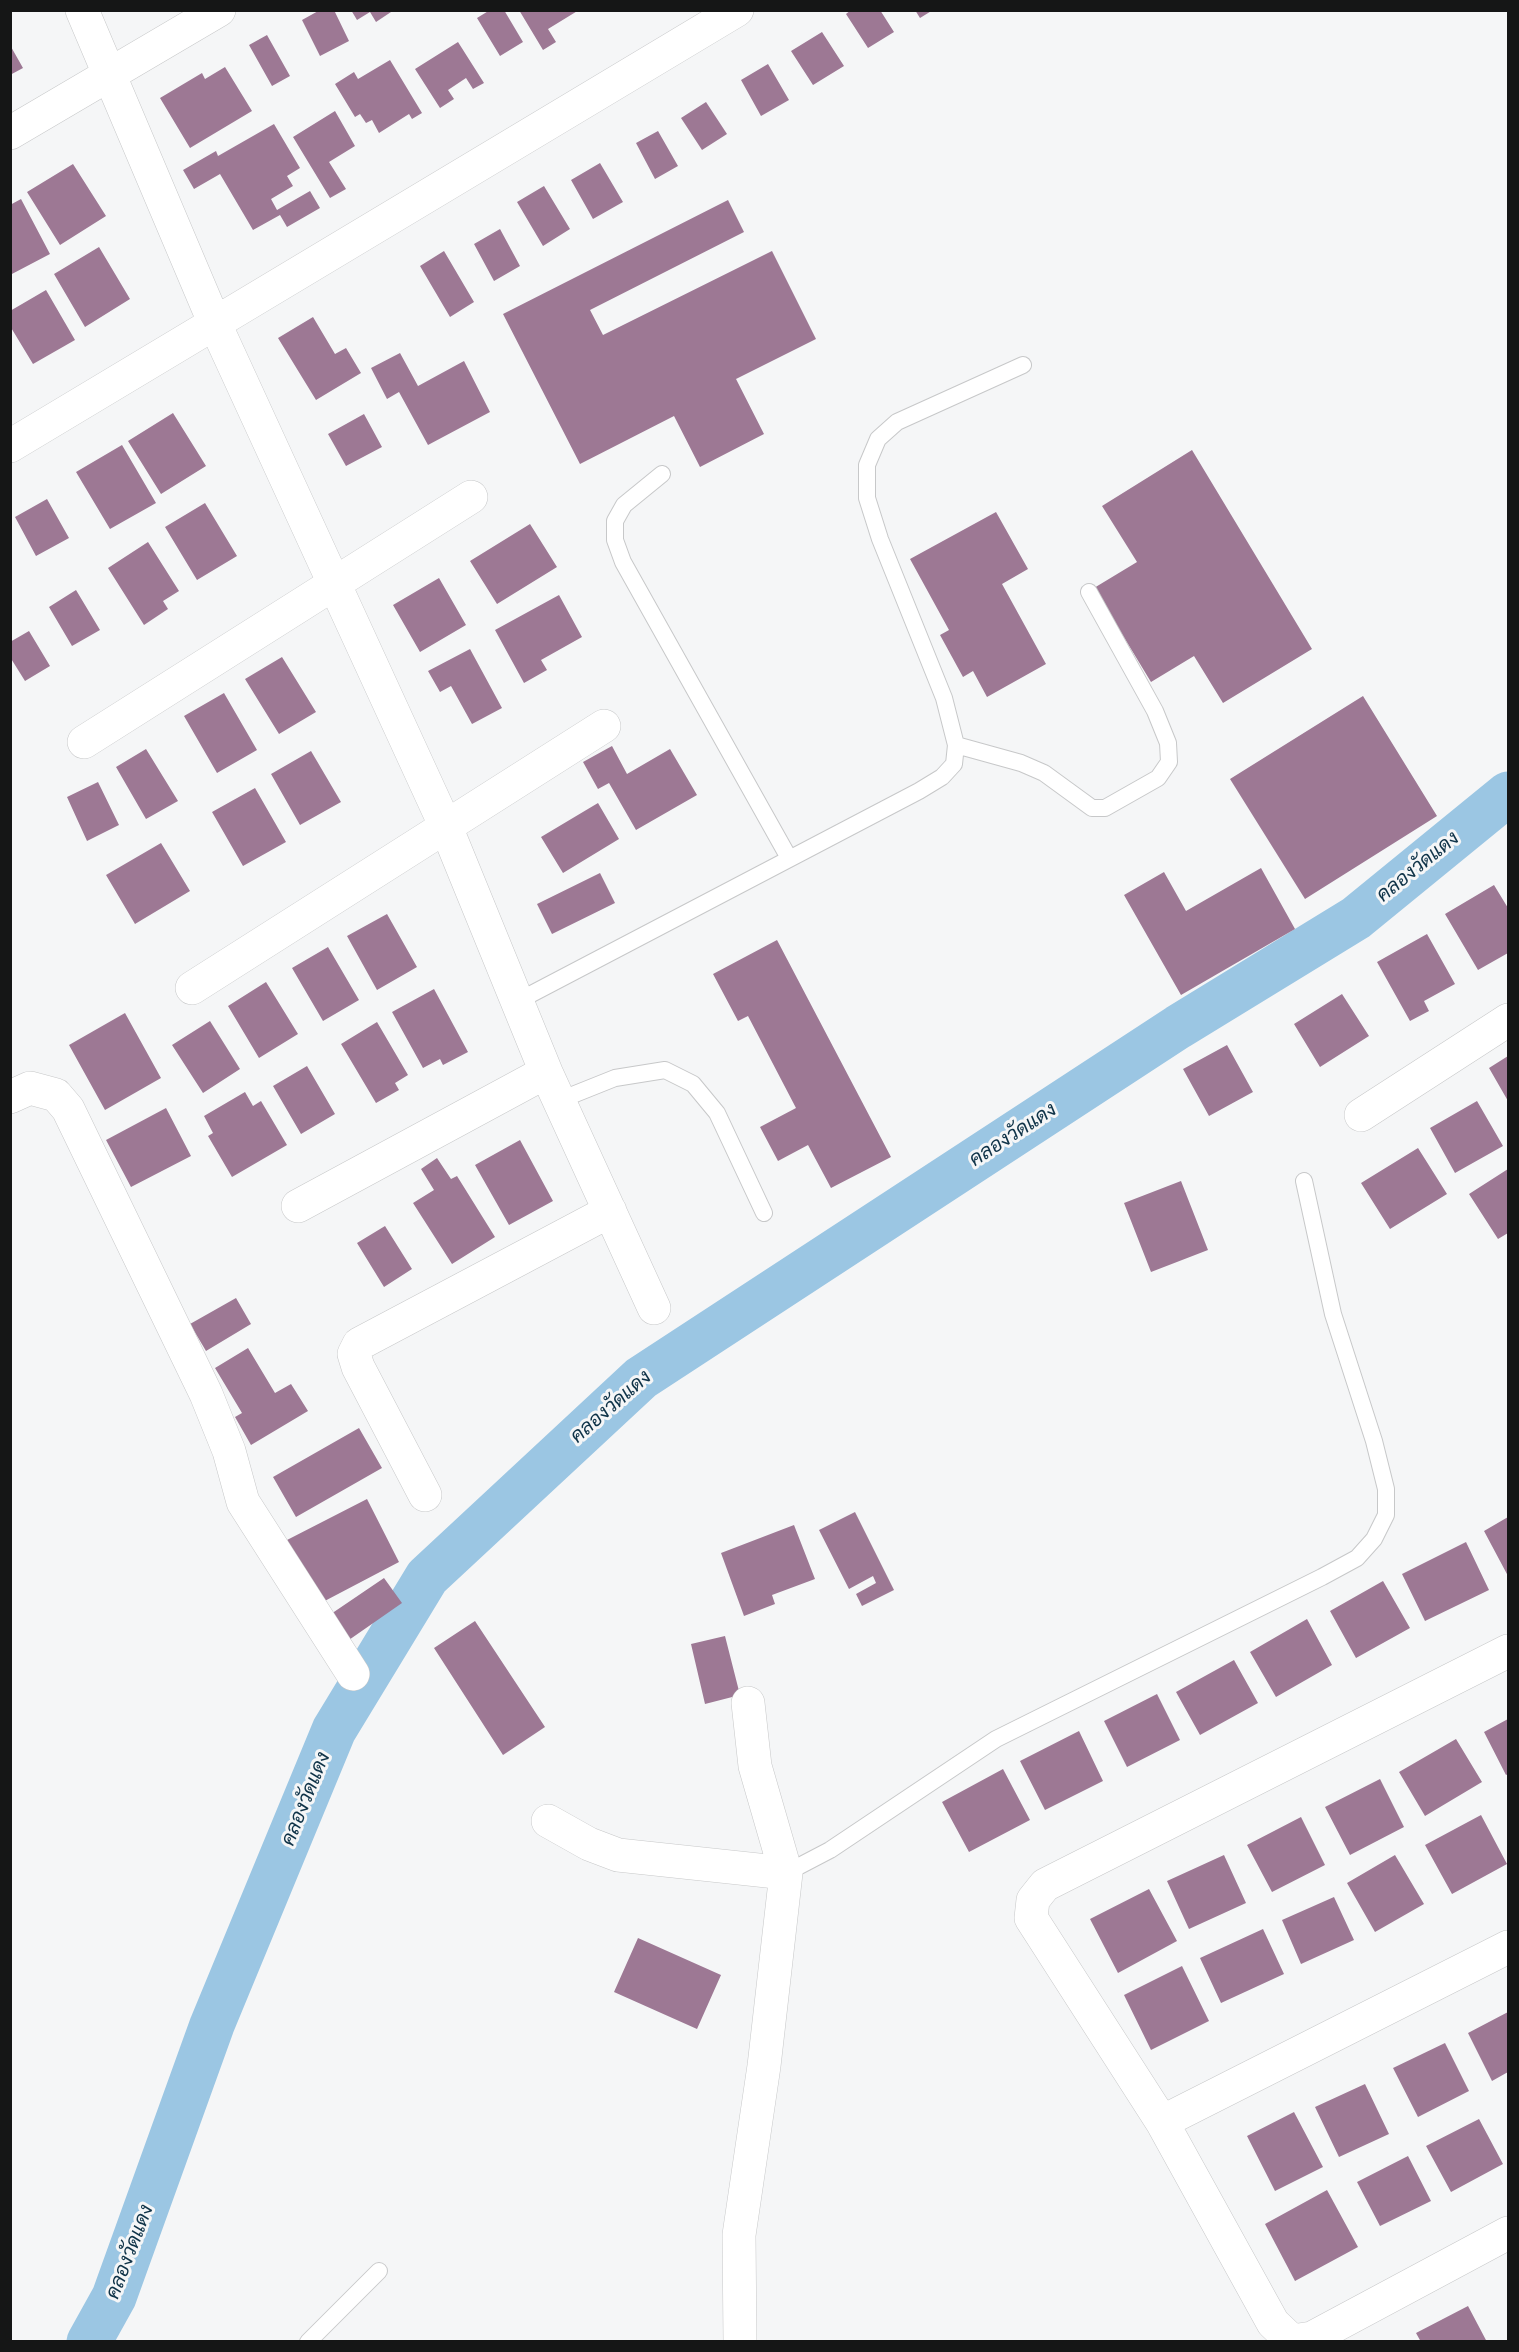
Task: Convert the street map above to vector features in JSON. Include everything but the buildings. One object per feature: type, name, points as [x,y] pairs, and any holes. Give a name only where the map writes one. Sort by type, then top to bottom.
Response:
[{"type":"street","points":[[82,10],[215,324],[446,826],[553,1086],[654,1308]]},
{"type":"street","points":[[10,133],[219,10]]},
{"type":"street","points":[[10,446],[737,10]]},
{"type":"street","points":[[84,742],[471,497]]},
{"type":"street","points":[[192,988],[604,726]]},
{"type":"street","points":[[1361,1115],[1509,1020]]},
{"type":"street","points":[[297,1206],[553,1086]]},
{"type":"street","points":[[10,1097],[30,1088],[56,1095],[68,1109],[206,1394],[229,1451],[243,1502],[353,1674]]},
{"type":"street","points":[[425,1495],[358,1367],[354,1354],[359,1344],[610,1210]]},
{"type":"street","points":[[1509,1651],[1045,1885],[1033,1900],[1031,1918],[1162,2122],[1273,2323],[1292,2341],[1312,2338],[1509,2234]]},
{"type":"street","points":[[740,2342],[739,2235],[764,2066],[786,1873],[755,1766],[748,1703]]},
{"type":"street","points":[[548,1821],[589,1844],[618,1855],[786,1873]]},
{"type":"street","points":[[1162,2122],[1509,1947]]},
{"type":"lane","points":[[518,1001],[920,791],[942,777],[954,764],[956,746],[944,698],[877,529],[867,498],[867,465],[878,440],[897,422],[1023,366]]},
{"type":"lane","points":[[662,474],[624,504],[615,521],[615,540],[622,562],[789,858]]},
{"type":"lane","points":[[956,746],[1021,763],[1044,773],[1092,808],[1105,808],[1158,778],[1169,762],[1168,743],[1155,711],[1089,592]]},
{"type":"lane","points":[[553,1086],[665,1070],[693,1083],[717,1113],[764,1213]]},
{"type":"lane","points":[[786,1873],[830,1850],[996,1739],[1322,1577],[1356,1558],[1374,1539],[1386,1515],[1386,1489],[1374,1441],[1333,1314],[1304,1181]]},
{"type":"lane","points":[[308,2342],[379,2271]]},
{"type":"waterway","name":"คลองวัดแดง","points":[[89,2342],[114,2297],[212,2025],[334,1730],[427,1577],[641,1378],[1178,1027],[1356,918],[1508,794]]}]
